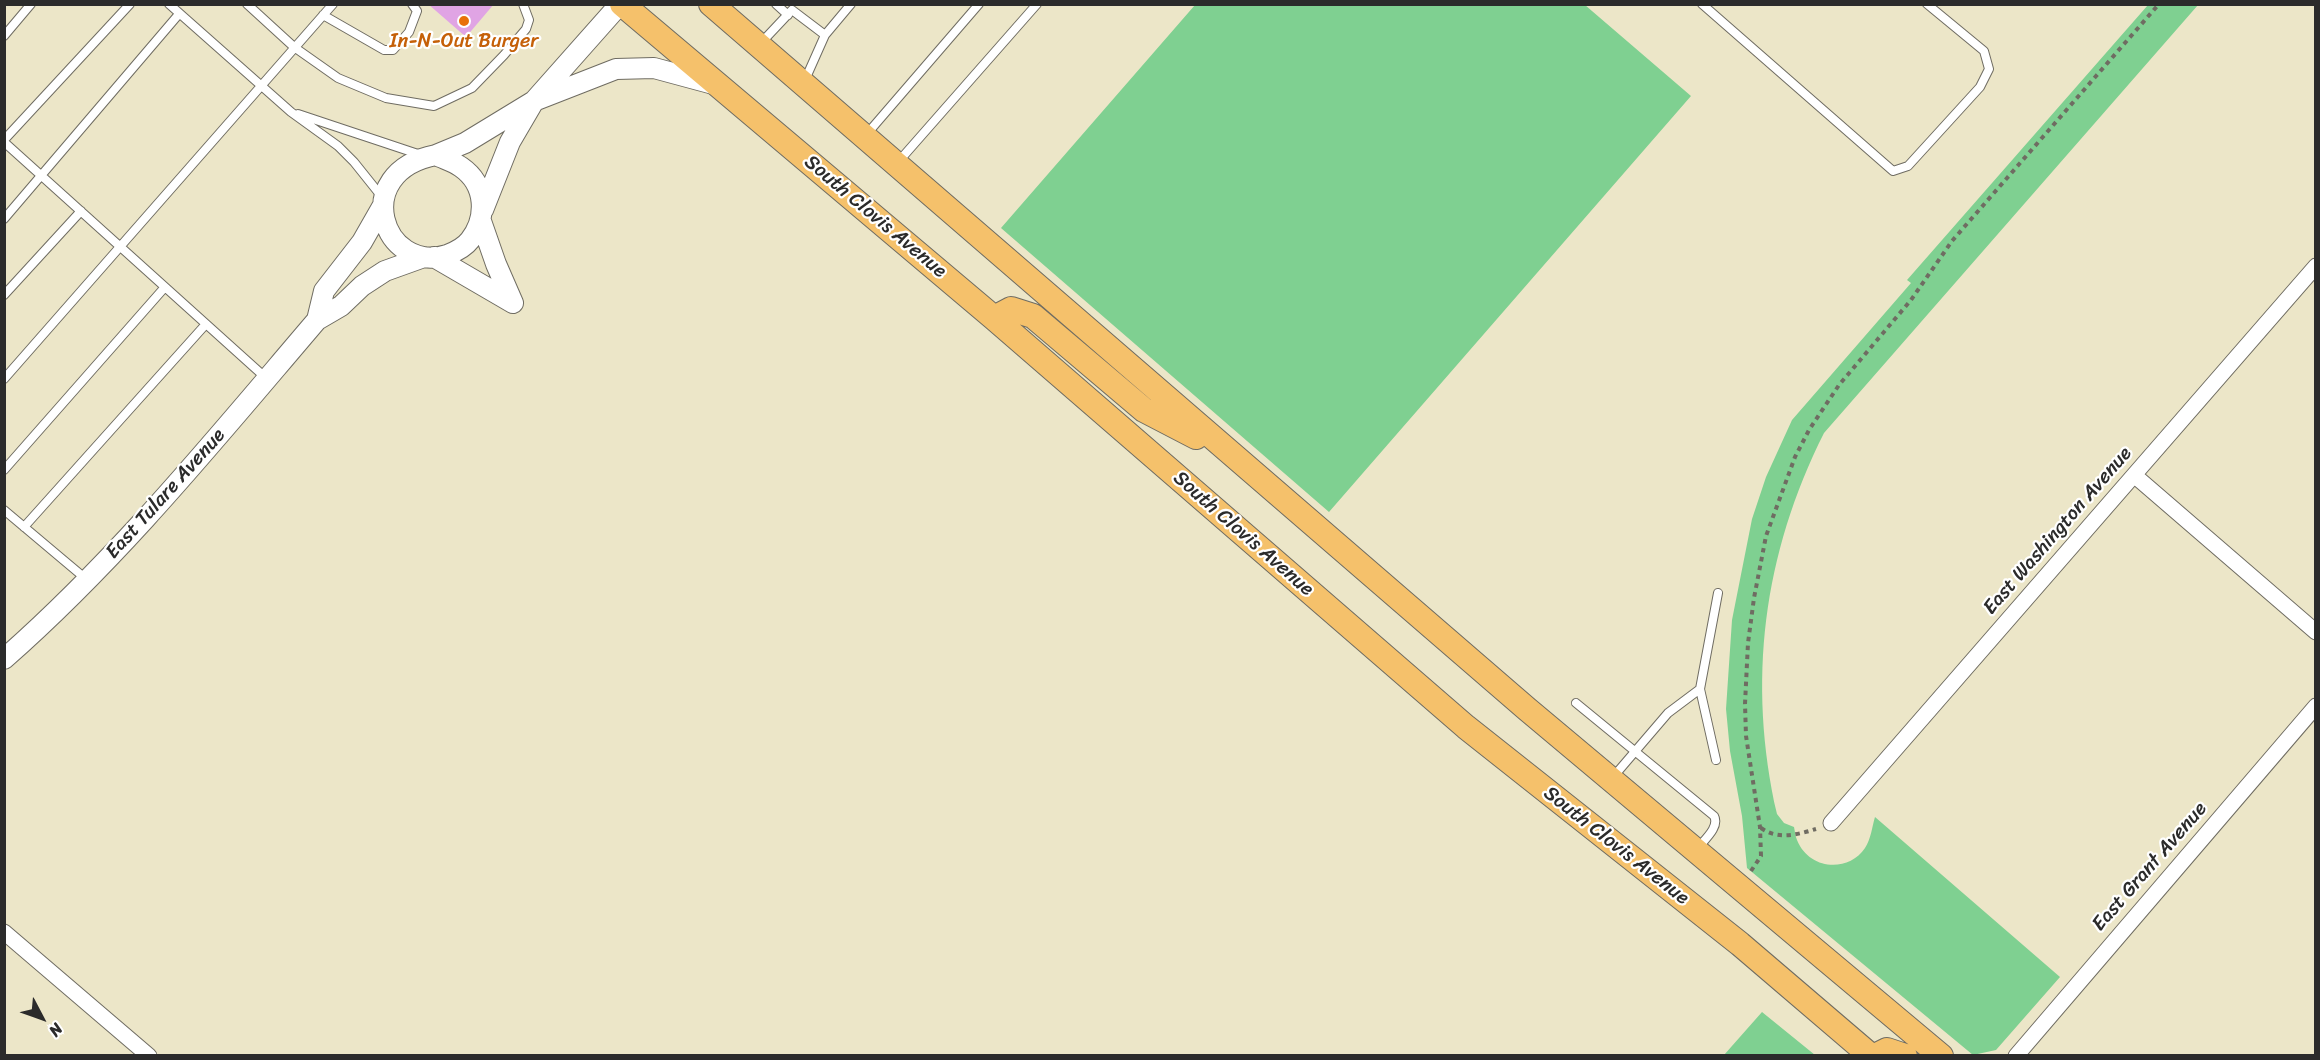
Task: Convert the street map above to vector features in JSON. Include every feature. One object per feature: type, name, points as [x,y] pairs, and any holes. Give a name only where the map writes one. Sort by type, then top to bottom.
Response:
[{"type":"main road","name":"South Clovis Avenue","points":[[621,4],[994,318],[1466,727],[1740,944],[1873,1056]]},
{"type":"main road","points":[[711,4],[1233,456],[1611,779],[1941,1056]]},
{"type":"main road","points":[[994,318],[1011,309],[1033,316],[1144,410],[1233,456]]},
{"type":"main road","points":[[1873,1056],[1887,1050],[1905,1056]]},
{"type":"street","name":"East Tulare Avenue","points":[[4,659],[56,613],[165,498],[317,320],[341,306],[362,286],[385,271],[429,257],[454,253],[467,244],[481,217],[510,142],[534,101],[621,4]]},
{"type":"street","points":[[534,101],[616,69],[626,68],[654,68],[717,85]]},
{"type":"street","name":"East Tulare Avenue","points":[[317,320],[324,291],[362,242],[398,172],[412,162],[465,143],[534,101]]},
{"type":"street","points":[[382,203],[388,230],[397,243],[409,252],[429,257],[513,303],[496,264],[481,217],[481,196],[474,180],[462,168],[431,156]]},
{"type":"street","name":"East Washington Avenue","points":[[1832,823],[2316,266]]},
{"type":"street","points":[[2134,475],[2316,632]]},
{"type":"street","name":"East Grant Avenue","points":[[2016,1056],[2316,706]]},
{"type":"street","points":[[4,932],[149,1056]]},
{"type":"lane","points":[[4,36],[31,4]]},
{"type":"lane","points":[[130,4],[4,142],[267,378]]},
{"type":"lane","points":[[169,4],[291,112],[338,146],[354,162],[382,203]]},
{"type":"lane","points":[[247,4],[294,47],[338,78],[386,98],[434,106],[472,88],[504,55],[526,29],[529,20],[523,4]]},
{"type":"lane","points":[[323,15],[384,50],[393,50],[409,32],[417,11],[412,4]]},
{"type":"lane","points":[[776,4],[788,15]]},
{"type":"lane","points":[[803,84],[825,35],[851,4]]},
{"type":"lane","points":[[864,137],[979,4]]},
{"type":"lane","points":[[896,165],[1037,4]]},
{"type":"lane","points":[[1702,4],[1893,171],[1908,166],[1980,87],[1989,69],[1984,51],[1927,4]]},
{"type":"lane","points":[[4,379],[332,5]]},
{"type":"lane","points":[[759,46],[792,10],[825,35]]},
{"type":"lane","points":[[4,219],[179,14]]},
{"type":"lane","points":[[291,112],[431,156]]},
{"type":"lane","points":[[4,295],[81,211]]},
{"type":"lane","points":[[4,470],[165,287]]},
{"type":"lane","points":[[24,526],[206,324]]},
{"type":"lane","points":[[4,510],[88,580]]},
{"type":"lane","points":[[1716,760],[1700,689],[1718,593]]},
{"type":"lane","points":[[1611,779],[1668,713],[1700,689]]},
{"type":"lane","points":[[1576,704],[1714,816],[1717,820],[1716,825],[1696,850]]},
{"type":"path","points":[[1740,887],[1761,856],[1760,827],[1746,736],[1748,643],[1766,536],[1795,457],[1829,398],[1911,300],[1952,241],[2159,4]]},
{"type":"path","points":[[1760,827],[1772,835],[1783,836],[1800,834],[1832,823]]},
{"type":"green space","points":[[1195,5],[1585,5],[1691,96],[1329,512],[1001,228]]},
{"type":"green space","points":[[2148,5],[2198,5],[1824,433],[1803,479],[1787,525],[1774,572],[1766,619],[1763,716],[1768,765],[1777,814],[1784,823],[1794,827],[1796,838],[1803,850],[1810,857],[1829,865],[1849,862],[1865,848],[1875,817],[2060,977],[1996,1050],[1973,1055],[1747,868],[1742,816],[1730,751],[1726,709],[1732,620],[1752,519],[1766,477],[1792,420],[1911,283],[1907,280]]},
{"type":"green space","points":[[1762,1012],[1815,1055],[1724,1055]]},
{"type":"building","name":"In-N-Out Burger","points":[[428,4],[494,4],[466,37]]},
{"type":"place","name":"In-N-Out Burger","points":[[464,21]]}]
